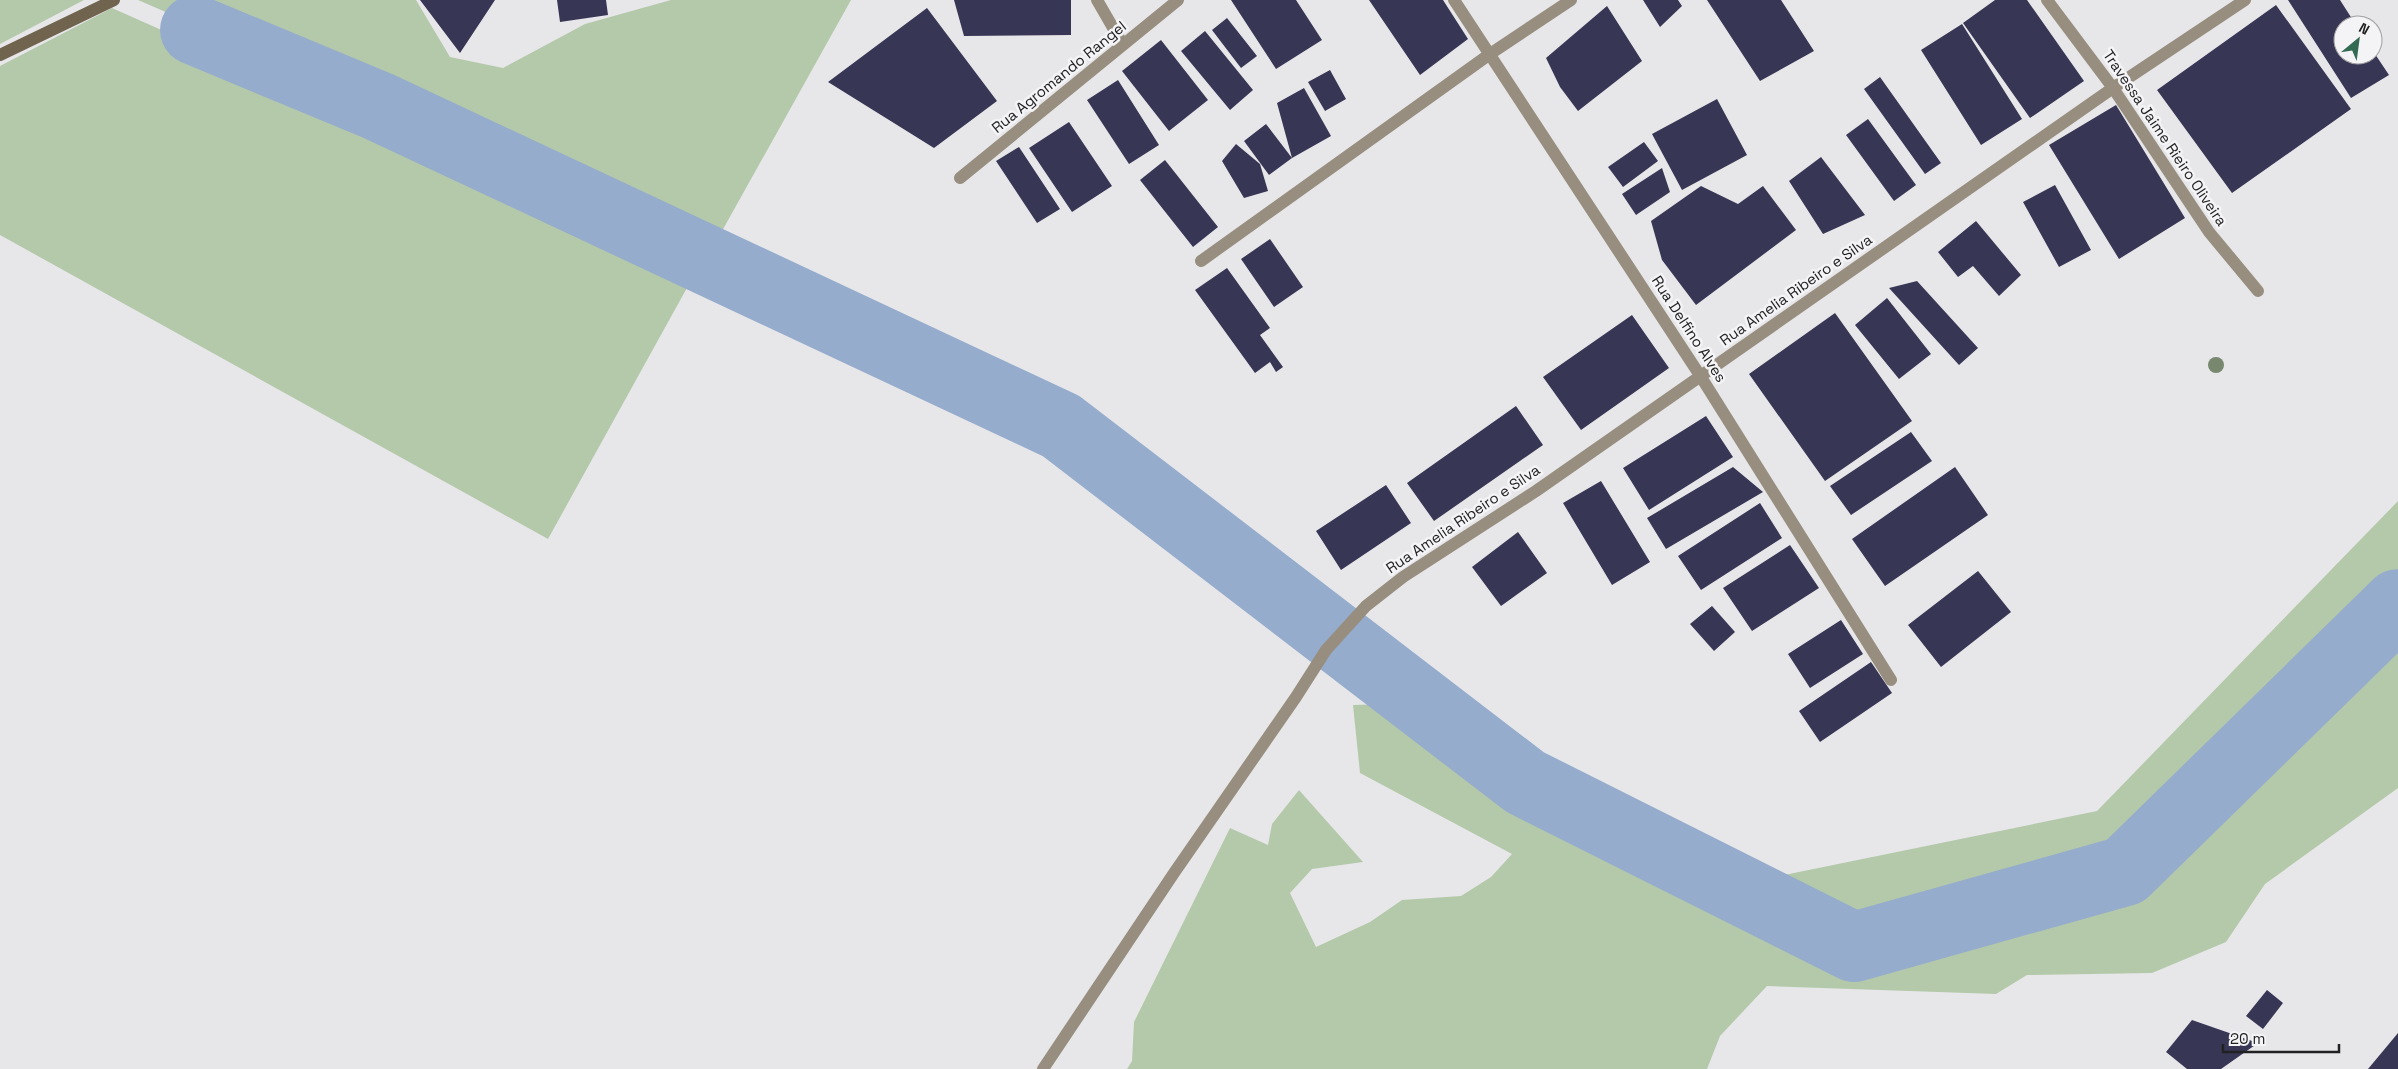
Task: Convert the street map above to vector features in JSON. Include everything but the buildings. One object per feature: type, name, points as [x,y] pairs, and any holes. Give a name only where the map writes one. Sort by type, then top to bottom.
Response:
[{"type":"street","points":[[0,55],[114,0]]},
{"type":"street","points":[[1097,0],[1123,45]]},
{"type":"street","name":"Rua Agromando Rangel","points":[[960,178],[1178,0]]},
{"type":"street","name":"Rua Delfino Alves","points":[[1454,0],[1701,377],[1891,680]]},
{"type":"street","points":[[1201,261],[1490,54],[1571,0]]},
{"type":"street","name":"Travessa Jaime Rieiro Oliveira","points":[[2047,0],[2113,88],[2209,232],[2258,291]]},
{"type":"street","name":"Rua Amelia Ribeiro e Silva","points":[[1044,1069],[1174,873],[1296,697],[1326,650],[1366,606],[1404,578],[1536,491],[1701,377],[2113,88],[2245,0]]},
{"type":"green space","points":[[0,0],[84,0],[0,44]]},
{"type":"green space","points":[[138,0],[416,0],[450,57],[503,68],[585,24],[671,0],[851,0],[712,249]]},
{"type":"green space","points":[[112,8],[698,268],[548,539],[0,235],[0,66]]},
{"type":"green space","points":[[2398,501],[2398,788],[2265,884],[2226,942],[2152,973],[2027,975],[1996,994],[1767,986],[1720,1036],[1707,1069],[1127,1069],[1132,1061],[1134,1022],[1230,828],[1268,845],[1272,824],[1299,790],[1363,862],[1312,869],[1290,893],[1316,947],[1370,922],[1402,900],[1461,896],[1491,877],[1512,854],[1360,773],[1353,705],[1456,702],[1731,886],[2097,811]]},
{"type":"waterway","points":[[195,30],[378,106],[1061,426],[1525,782],[1854,947],[2125,871],[2398,604]]}]
